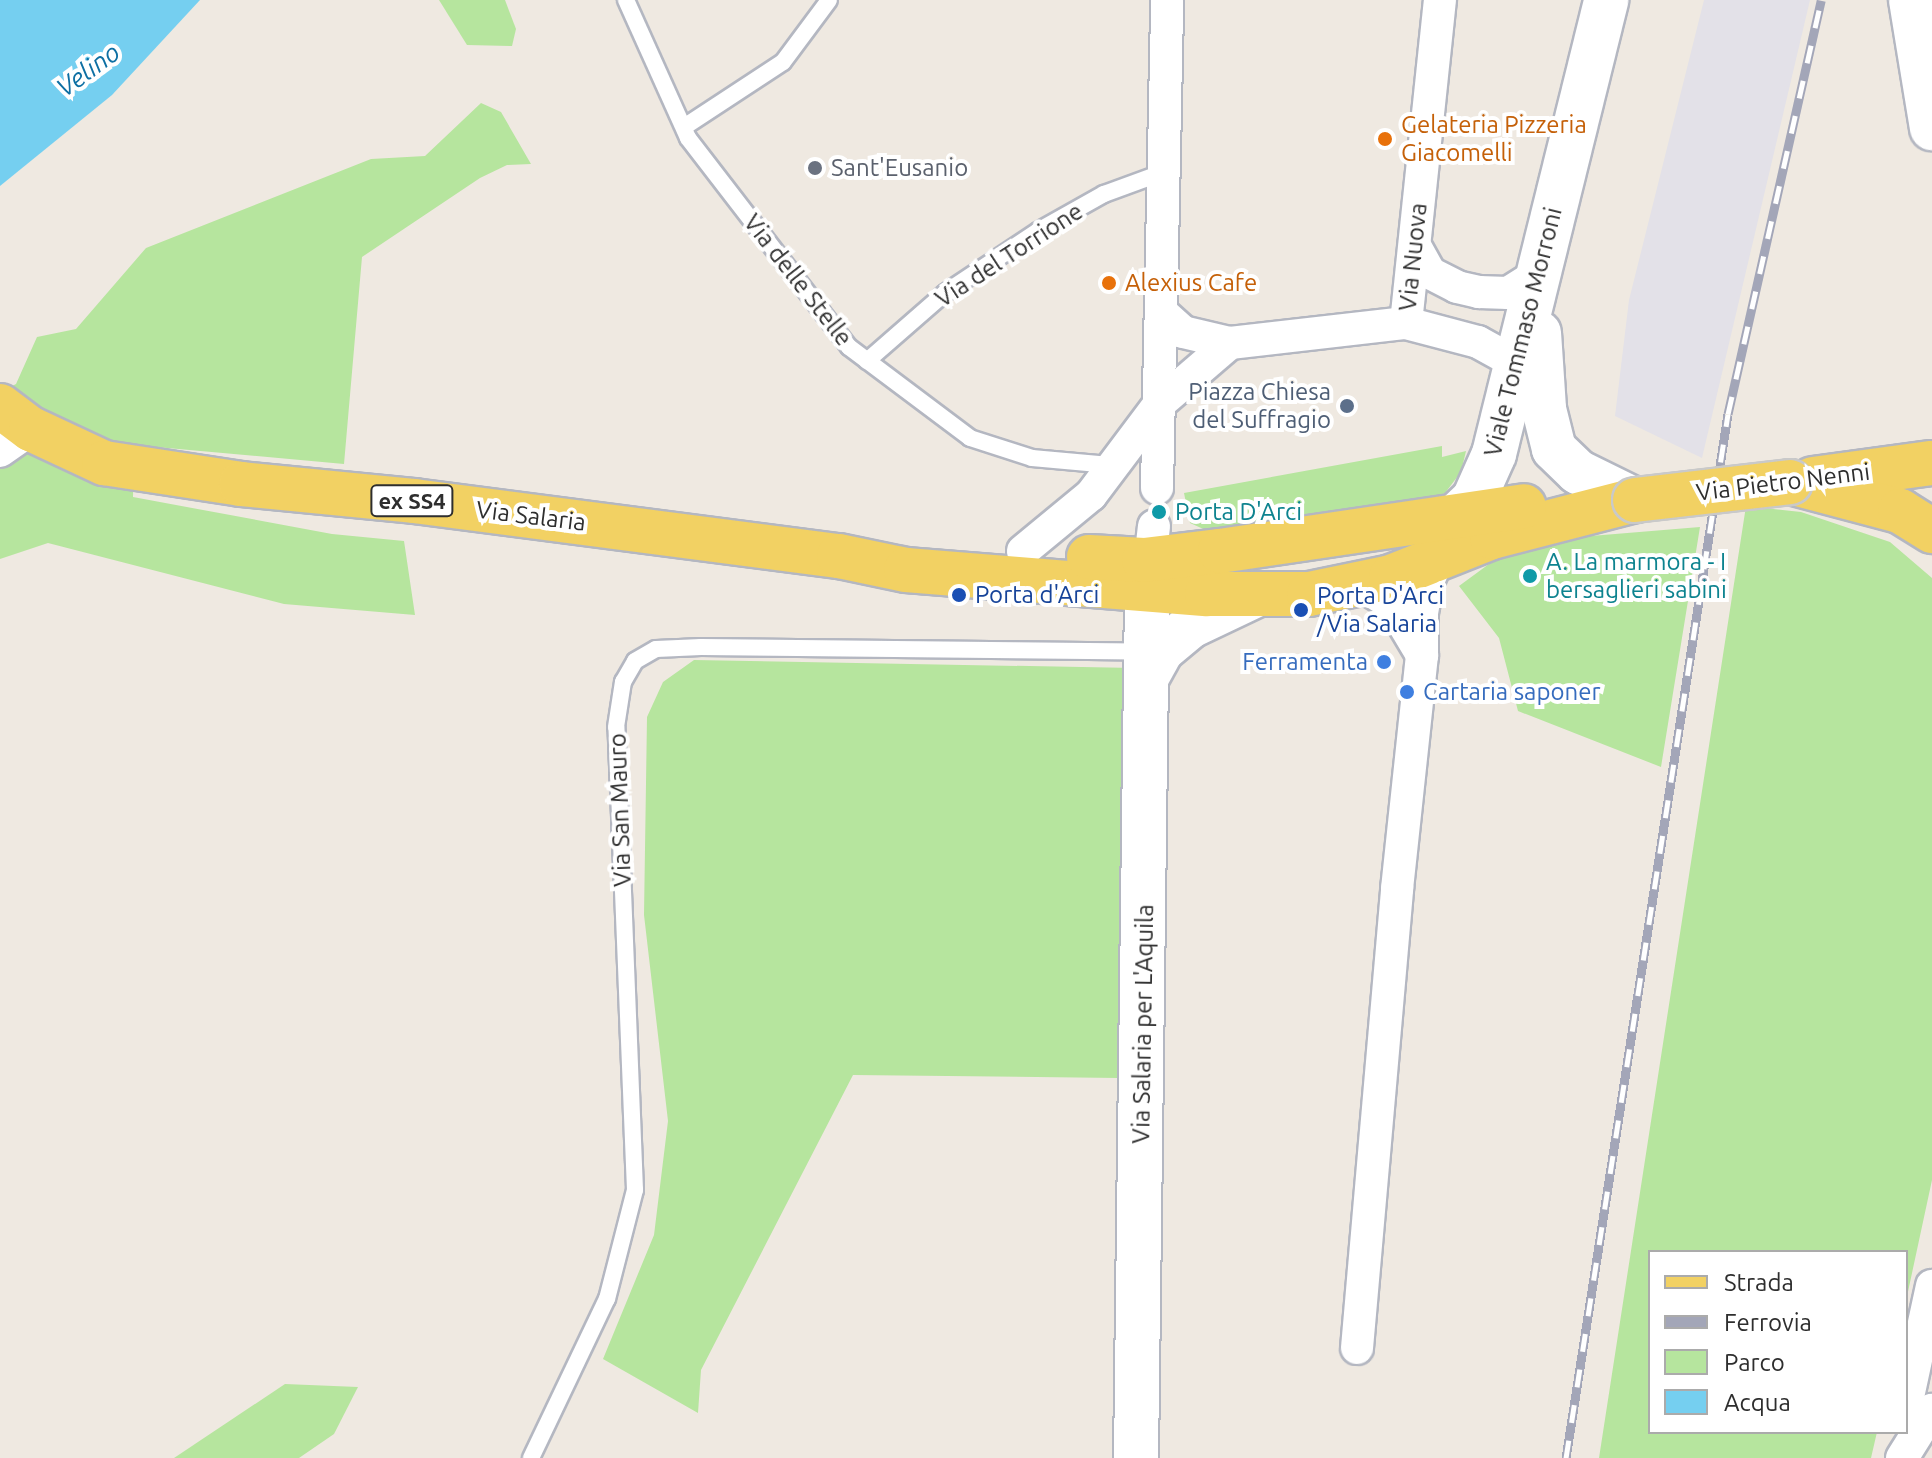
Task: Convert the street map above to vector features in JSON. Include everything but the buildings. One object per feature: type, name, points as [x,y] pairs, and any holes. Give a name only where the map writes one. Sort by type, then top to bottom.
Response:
[{"type":"main road","name":"Via Salaria","points":[[10,429],[104,463],[135,468],[241,484],[414,501],[839,556],[906,570],[1150,558],[1142,579],[1106,558],[1023,551],[839,556]]},
{"type":"main road","name":"Via Pietro Nenni","points":[[1635,500],[1932,463]]},
{"type":"main road","points":[[1790,482],[1900,511],[1932,531]]},
{"type":"main road","points":[[1150,558],[1539,504],[1635,500]]},
{"type":"main road","points":[[1150,558],[1258,594],[1309,594],[1376,580],[1492,537],[1635,500]]},
{"type":"street","points":[[1157,488],[1167,0]]},
{"type":"street","name":"Via Nuova","points":[[1406,323],[1426,110],[1440,0]]},
{"type":"street","name":"Viale Tommaso Morroni","points":[[1376,580],[1474,499],[1491,462],[1538,284],[1606,0]]},
{"type":"street","points":[[1911,0],[1932,128]]},
{"type":"street","points":[[1415,246],[1430,273],[1441,280],[1479,292],[1508,293],[1538,284],[1544,409],[1554,449],[1578,472],[1635,500]]},
{"type":"street","points":[[1162,313],[1183,332],[1230,343],[1406,323],[1478,342],[1518,364]]},
{"type":"street","points":[[1023,551],[1091,495],[1110,465],[1160,403],[1230,343]]},
{"type":"street","points":[[1491,462],[1539,504]]},
{"type":"street","name":"Via Salaria per L'Aquila","points":[[1136,1458],[1150,558]]},
{"type":"street","points":[[1357,1348],[1427,584],[1438,558]]},
{"type":"street","points":[[1376,580],[1422,655]]},
{"type":"street","points":[[1148,663],[1191,626],[1258,594]]},
{"type":"street","points":[[1908,1397],[1932,1286]]},
{"type":"street","points":[[1902,1458],[1932,1410]]},
{"type":"street","points":[[1895,1458],[1900,1434]]},
{"type":"lane","name":"Via delle Stelle","points":[[626,0],[688,138],[849,347],[970,438],[1032,458],[1110,465]]},
{"type":"lane","points":[[684,127],[783,62],[829,0]]},
{"type":"lane","name":"Via del Torrione","points":[[867,361],[945,293],[1038,231],[1104,194],[1164,172]]},
{"type":"lane","name":"Via San Mauro","points":[[531,1458],[607,1299],[635,1190],[616,727],[623,682],[635,661],[656,649],[701,647],[1148,663]]},
{"type":"shaded area","points":[[1704,0],[1810,0],[1702,458],[1615,416],[1629,300]]},
{"type":"green space","points":[[439,0],[505,0],[516,29],[512,46],[467,45]]},
{"type":"green space","points":[[481,103],[501,112],[531,164],[507,165],[480,178],[362,257],[344,464],[134,445],[133,497],[332,534],[404,541],[415,615],[284,604],[48,543],[0,559],[0,392],[16,384],[37,337],[76,329],[146,248],[371,159],[425,156]]},
{"type":"green space","points":[[1442,446],[1442,457],[1466,451],[1461,472],[1445,493],[1416,506],[1219,536],[1190,523],[1184,493]]},
{"type":"green space","points":[[1746,506],[1801,512],[1890,542],[1932,578],[1932,1180],[1908,1292],[1908,1250],[1648,1250],[1648,1434],[1877,1434],[1871,1458],[1599,1458]]},
{"type":"green space","points":[[1700,527],[1661,767],[1518,711],[1499,638],[1459,586],[1519,542]]},
{"type":"green space","points":[[694,660],[1135,668],[1119,1078],[853,1075],[701,1370],[698,1413],[603,1359],[654,1235],[668,1121],[644,915],[647,717],[663,682]]},
{"type":"green space","points":[[285,1384],[358,1387],[334,1434],[299,1458],[174,1458]]},
{"type":"water","name":"Velino","points":[[0,0],[200,0],[112,95],[0,186]]},
{"type":"railway","points":[[1566,1458],[1728,414],[1821,0]]},
{"type":"place","name":"Gelateria Pizzeria Giacomelli","points":[[1385,139]]},
{"type":"place","name":"Sant'Eusanio","points":[[815,168]]},
{"type":"place","name":"Alexius Cafe","points":[[1109,283]]},
{"type":"place","name":"Piazza Chiesa del Suffragio","points":[[1347,406]]},
{"type":"place","name":"Porta D'Arci","points":[[1159,512]]},
{"type":"place","name":"A. La marmora - I bersaglieri sabini","points":[[1530,576]]},
{"type":"place","name":"Porta d'Arci","points":[[959,595]]},
{"type":"place","name":"Porta D'Arci /Via Salaria","points":[[1301,610]]},
{"type":"place","name":"Ferramenta","points":[[1384,662]]},
{"type":"place","name":"Cartaria saponer","points":[[1407,692]]}]
